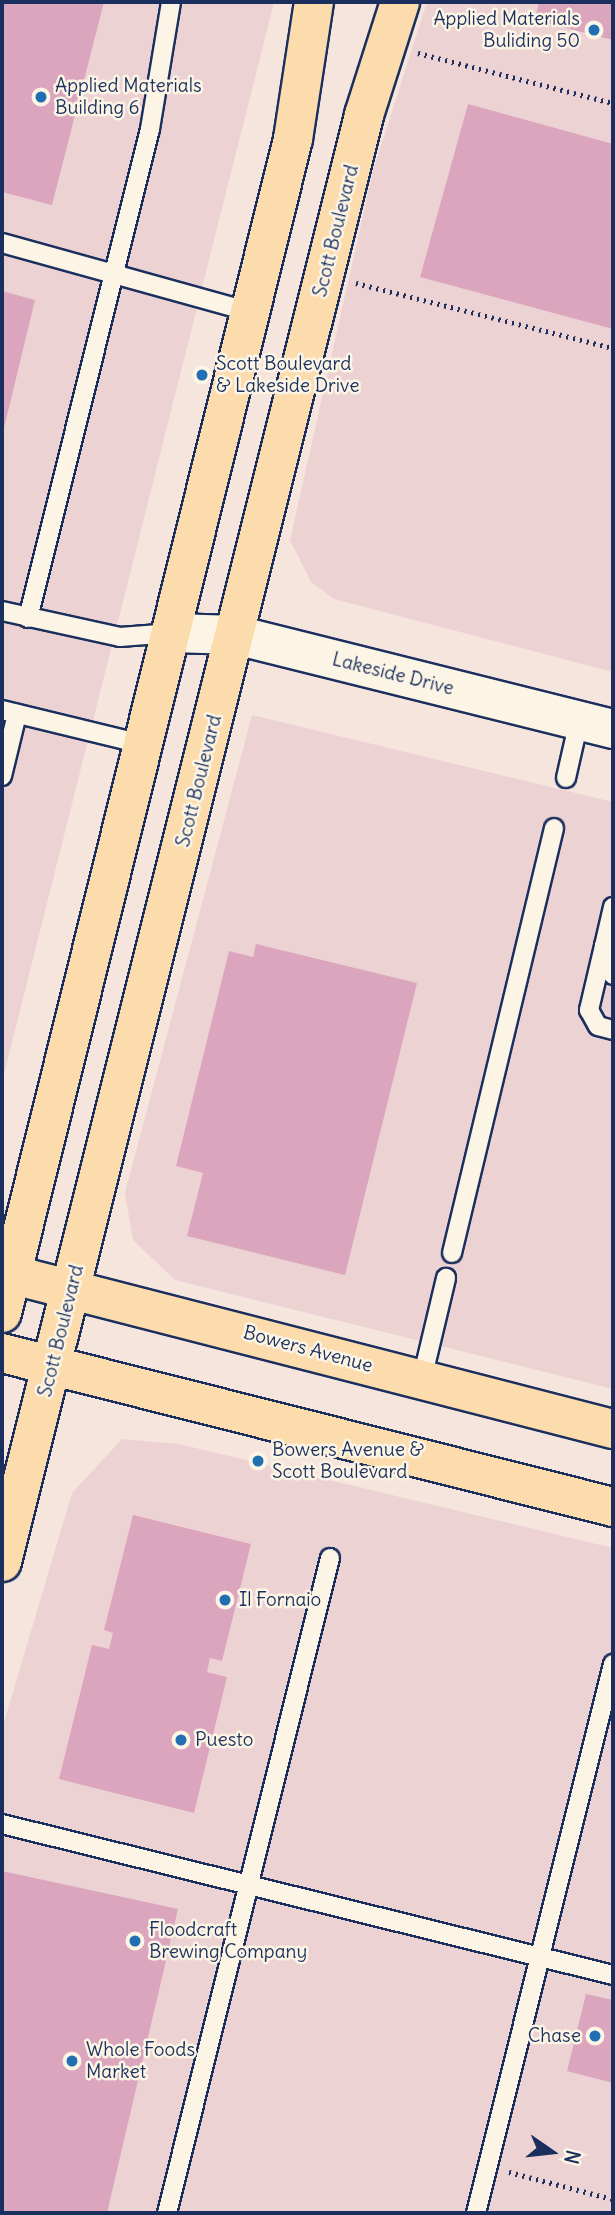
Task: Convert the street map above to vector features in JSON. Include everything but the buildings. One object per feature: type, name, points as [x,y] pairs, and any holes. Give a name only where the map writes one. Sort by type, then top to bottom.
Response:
[{"type":"main road","points":[[2,1313],[6,1274],[172,633],[293,139],[314,2]]},
{"type":"main road","name":"Scott Boulevard","points":[[2,1562],[365,115],[400,2]]},
{"type":"main road","name":"Bowers Avenue","points":[[6,1274],[613,1429]]},
{"type":"main road","points":[[2,1353],[613,1507]]},
{"type":"street","name":"Lakeside Drive","points":[[172,633],[236,635],[596,725]]},
{"type":"lane","points":[[28,618],[150,129],[170,2]]},
{"type":"lane","points":[[2,243],[114,271],[250,312]]},
{"type":"lane","points":[[2,611],[120,637],[172,633]]},
{"type":"lane","points":[[2,776],[10,712],[142,744]]},
{"type":"lane","points":[[566,778],[596,725]]},
{"type":"lane","points":[[452,1253],[554,828]]},
{"type":"lane","points":[[613,907],[589,1010],[598,1026],[613,1030]]},
{"type":"lane","points":[[604,946],[613,975]]},
{"type":"lane","points":[[422,1379],[446,1278]]},
{"type":"lane","points":[[167,2213],[330,1558]]},
{"type":"lane","points":[[476,2213],[613,1664]]},
{"type":"lane","points":[[2,1824],[248,1880],[613,1975]]},
{"type":"path","points":[[414,52],[613,103]]},
{"type":"path","points":[[351,281],[613,348]]},
{"type":"path","points":[[507,2171],[613,2199]]},
{"type":"shaded area","points":[[2,2],[274,2],[2,1082]]},
{"type":"shaded area","points":[[427,2],[613,2],[613,672],[334,599],[311,582],[290,540],[373,171]]},
{"type":"shaded area","points":[[252,715],[613,802],[613,1389],[175,1280],[133,1240],[125,1193]]},
{"type":"shaded area","points":[[122,1439],[179,1444],[613,1548],[613,2213],[2,2213],[2,1729],[72,1493]]},
{"type":"place","name":"Applied Materials Buliding 50","points":[[594,30]]},
{"type":"place","name":"Applied Materials Building 6","points":[[41,97]]},
{"type":"place","name":"Scott Boulevard & Lakeside Drive","points":[[202,375]]},
{"type":"place","name":"Bowers Avenue & Scott Boulevard","points":[[258,1461]]},
{"type":"place","name":"Il Fornaio","points":[[225,1600]]},
{"type":"place","name":"Puesto","points":[[181,1740]]},
{"type":"place","name":"Floodcraft Brewing Company","points":[[135,1941]]},
{"type":"place","name":"Chase","points":[[595,2036]]},
{"type":"place","name":"Whole Foods Market","points":[[72,2061]]}]
